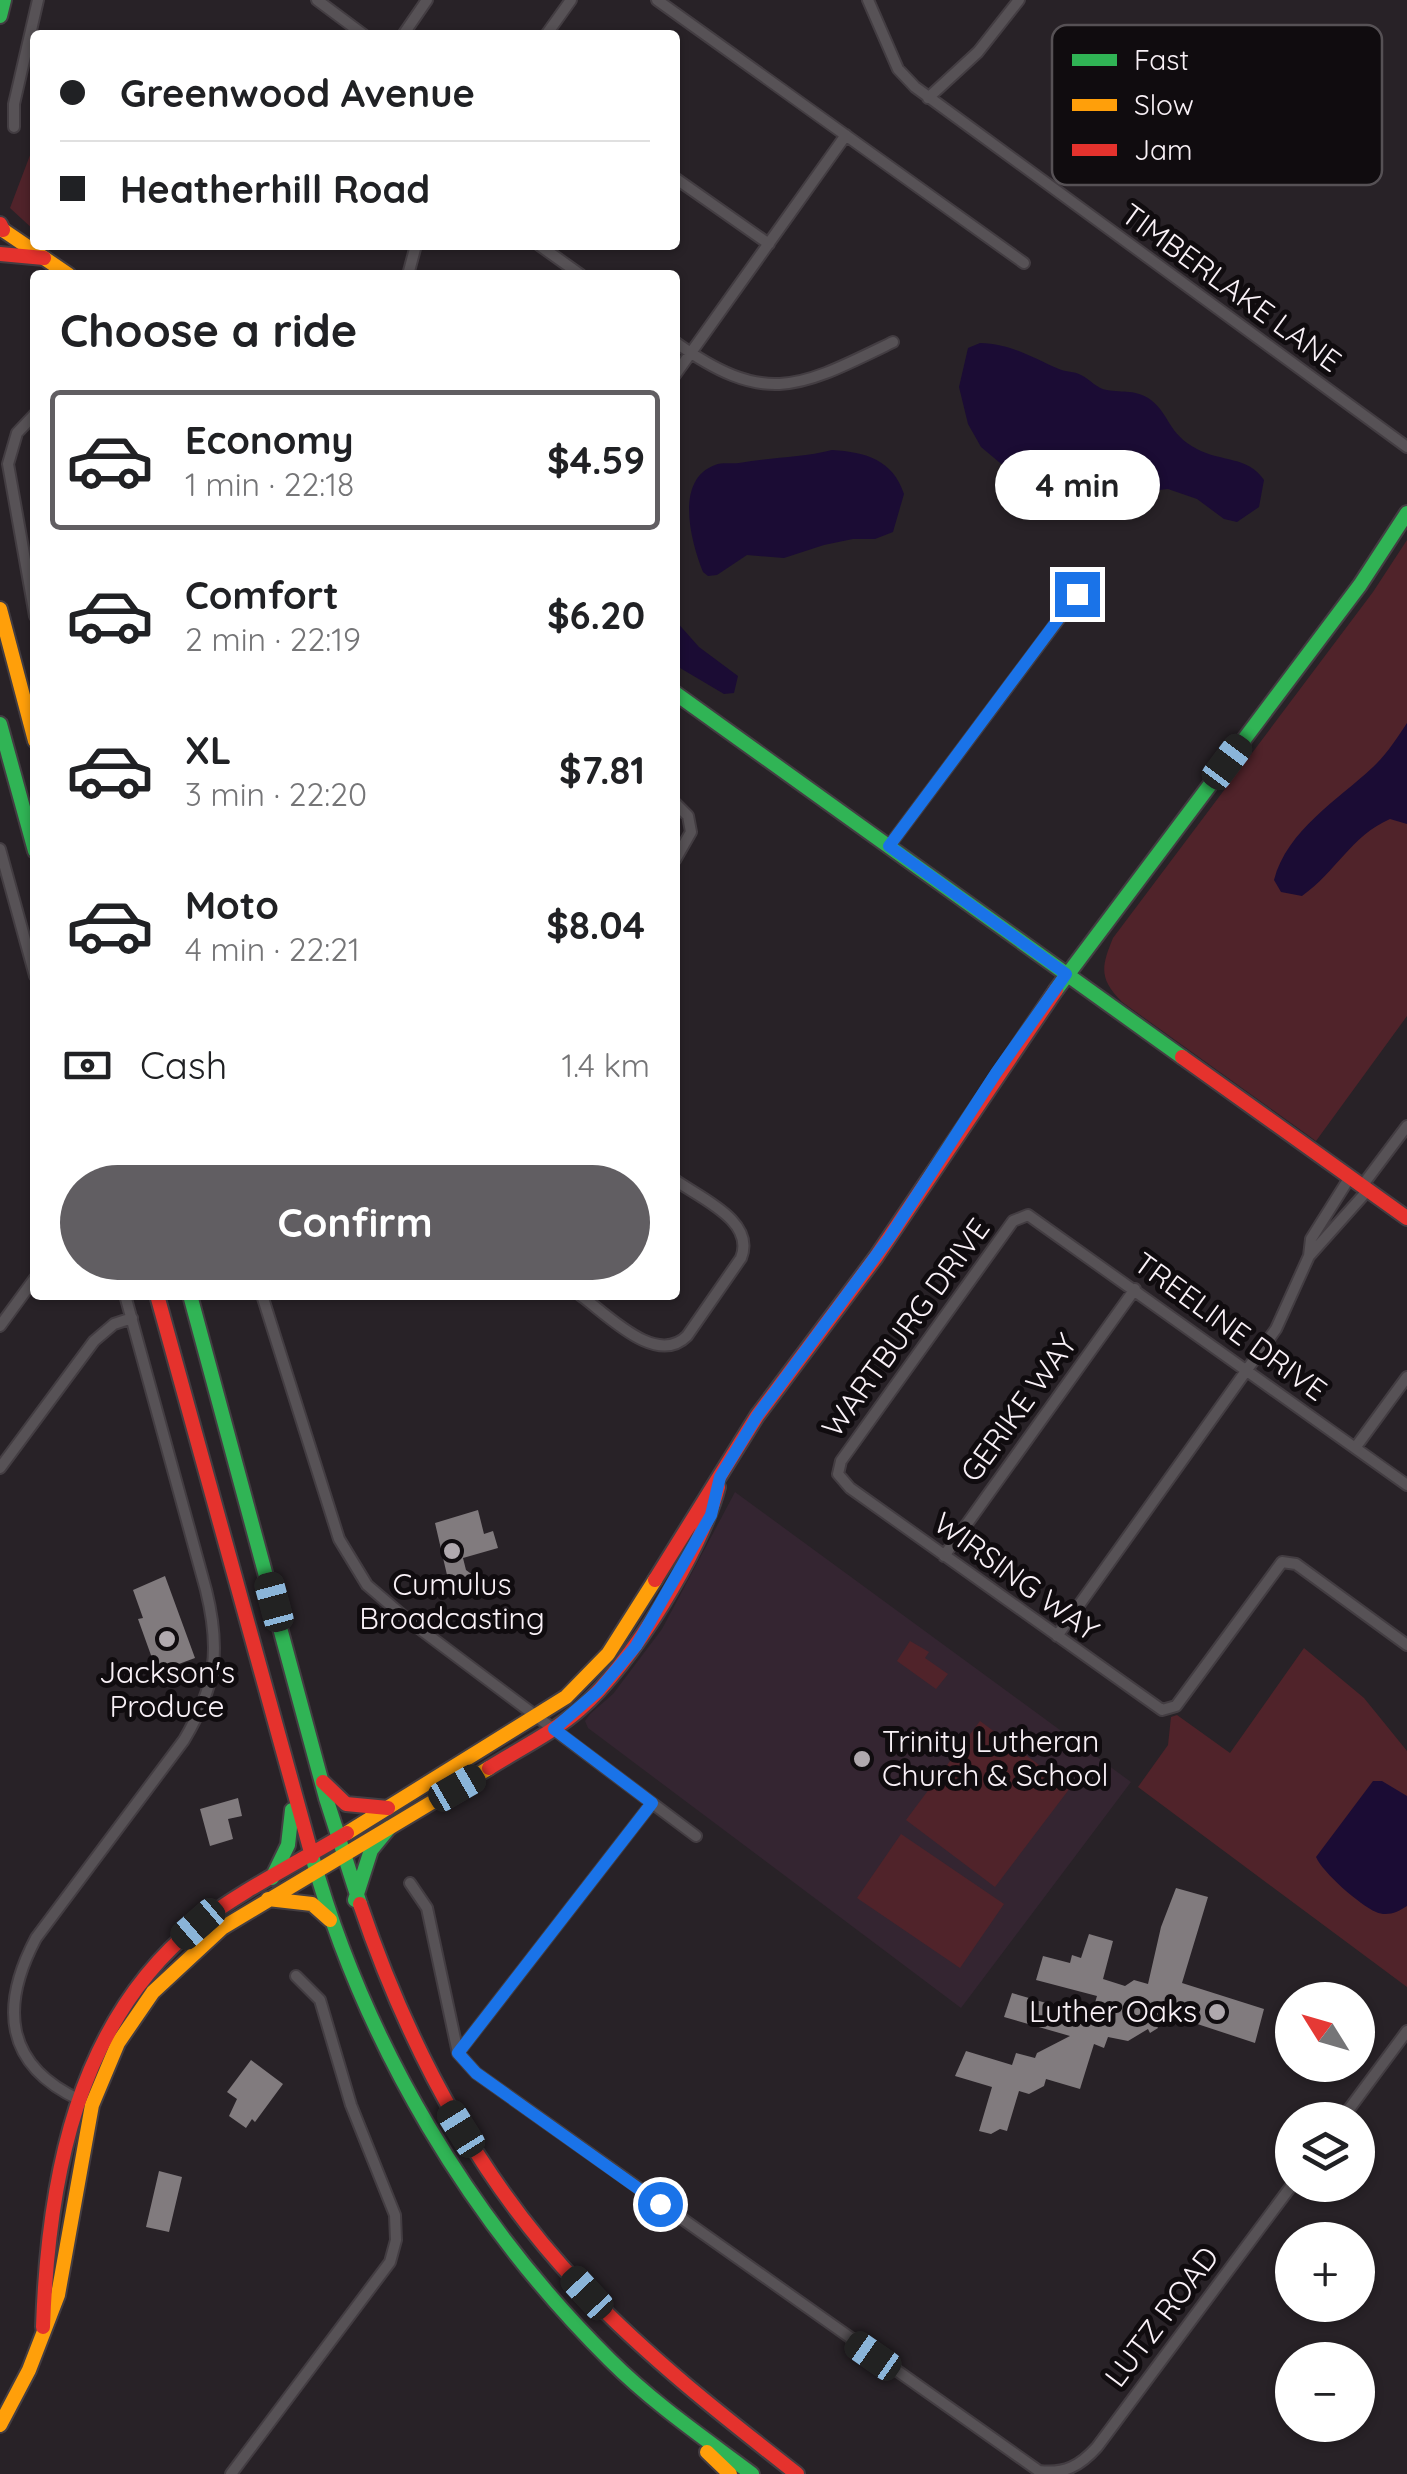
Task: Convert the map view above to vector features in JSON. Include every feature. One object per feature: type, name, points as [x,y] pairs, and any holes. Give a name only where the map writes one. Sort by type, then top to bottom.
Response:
[{"type":"main road","points":[[0,16],[4,0]]},
{"type":"main road","points":[[1,227],[30,248]]},
{"type":"main road","points":[[33,250],[62,270]]},
{"type":"main road","points":[[0,254],[44,258]]},
{"type":"main road","points":[[43,2326],[56,2199],[76,2098],[114,2017],[153,1965],[198,1924],[538,1718],[608,1654],[757,1416],[884,1244],[1002,1065],[1066,974],[1360,585],[1407,514]]},
{"type":"main road","points":[[0,609],[30,722]]},
{"type":"main road","points":[[680,697],[1407,1218]]},
{"type":"main road","points":[[0,724],[30,833]]},
{"type":"main road","points":[[158,1300],[316,1871],[332,1922],[389,2056],[452,2166],[538,2281],[730,2474]]},
{"type":"main road","points":[[191,1300],[355,1900],[382,1974],[420,2058],[474,2151],[523,2220],[587,2293],[662,2367],[797,2474]]},
{"type":"main road","points":[[0,2425],[29,2370],[58,2294],[92,2105],[118,2043],[159,1984],[200,1945],[554,1729],[598,1691],[636,1646],[711,1515],[720,1477]]},
{"type":"main road","points":[[321,1780],[346,1804],[388,1808]]},
{"type":"main road","points":[[272,1878],[288,1846],[292,1790]]},
{"type":"main road","points":[[355,1900],[371,1850],[389,1828]]},
{"type":"main road","points":[[268,1900],[312,1904],[332,1922]]},
{"type":"main road","points":[[642,2389],[752,2474]]},
{"type":"street","points":[[31,30],[38,0]]},
{"type":"street","points":[[316,0],[357,30]]},
{"type":"street","points":[[407,30],[428,0]]},
{"type":"street","points":[[550,30],[571,0]]},
{"type":"street","points":[[656,0],[1024,263]]},
{"type":"street","name":"TIMBERLAKE LANE","points":[[868,0],[898,69],[928,98],[1407,447]]},
{"type":"street","points":[[928,98],[978,52],[1019,0]]},
{"type":"street","points":[[14,127],[14,104],[30,35]]},
{"type":"street","points":[[680,368],[846,135]]},
{"type":"street","points":[[680,182],[768,244]]},
{"type":"street","points":[[546,250],[574,270]]},
{"type":"street","points":[[680,346],[735,378],[784,385],[827,374],[894,342]]},
{"type":"street","points":[[30,420],[17,434],[8,464],[30,588]]},
{"type":"street","points":[[889,846],[1077,594],[1097,586]]},
{"type":"street","points":[[680,810],[690,823],[690,837],[680,852]]},
{"type":"street","points":[[0,849],[30,958]]},
{"type":"street","points":[[1309,1256],[1322,1246],[1360,1184],[1407,1126]]},
{"type":"street","points":[[587,1300],[651,1345],[666,1347],[687,1336],[742,1258],[744,1239],[736,1223],[680,1184]]},
{"type":"street","points":[[1056,1636],[1276,1329],[1321,1220],[1360,1184]]},
{"type":"street","name":"TREELINE DRIVE","points":[[1022,1215],[1035,1217],[1407,1485]]},
{"type":"street","name":"WARTBURG DRIVE","points":[[838,1474],[841,1461],[1013,1222],[1022,1215]]},
{"type":"street","points":[[0,1326],[30,1285]]},
{"type":"street","name":"GERIKE WAY","points":[[944,1556],[1135,1289]]},
{"type":"street","points":[[92,2105],[48,2084],[15,2045],[7,2013],[15,1972],[36,1938],[184,1740],[200,1713],[216,1656],[215,1626],[206,1590],[127,1300]]},
{"type":"street","points":[[264,1300],[339,1539],[352,1565],[386,1602],[696,1836]]},
{"type":"street","points":[[0,1468],[94,1341],[114,1324],[132,1318]]},
{"type":"street","points":[[1356,1448],[1407,1376]]},
{"type":"street","name":"WIRSING WAY","points":[[838,1474],[842,1482],[1154,1706],[1170,1710],[1276,1570],[1288,1562],[1407,1645]]},
{"type":"street","points":[[458,2053],[652,1803]]},
{"type":"street","points":[[410,1883],[427,1908],[458,2053],[492,2084],[1026,2464],[1039,2471],[1065,2472]]},
{"type":"street","points":[[230,2474],[390,2262],[396,2240],[394,2214],[351,2105],[320,2000],[296,1976]]},
{"type":"street","points":[[1354,2102],[1407,2031]]},
{"type":"street","name":"LUTZ ROAD","points":[[1065,2472],[1082,2463],[1097,2447],[1279,2202]]},
{"type":"shaded area","points":[[30,155],[30,226],[10,208]]},
{"type":"shaded area","points":[[980,343],[1021,352],[1078,374],[1103,389],[1145,397],[1187,443],[1258,472],[1264,480],[1259,507],[1237,522],[1224,519],[1197,499],[1168,489],[1142,492],[1106,487],[1048,497],[1030,488],[981,447],[968,424],[959,387],[968,348]]},
{"type":"shaded area","points":[[832,450],[867,456],[893,473],[904,494],[893,532],[875,539],[824,545],[784,558],[747,555],[717,575],[703,572],[689,513],[694,484],[702,473],[715,465]]},
{"type":"shaded area","points":[[1407,540],[1407,1016],[1316,1141],[1122,1002],[1106,979],[1106,957],[1113,938],[1373,592]]},
{"type":"shaded area","points":[[680,626],[699,647],[738,676],[734,693],[724,694],[680,668]]},
{"type":"shaded area","points":[[1407,723],[1407,824],[1390,819],[1376,826],[1302,896],[1281,892],[1274,880],[1290,846],[1315,817],[1378,762]]},
{"type":"shaded area","name":"Trinity Lutheran Church & School","points":[[735,1492],[1131,1782],[961,2008],[588,1728],[585,1721],[590,1714],[613,1694],[662,1629]]},
{"type":"shaded area","points":[[910,1641],[929,1652],[925,1658],[948,1674],[936,1689],[897,1661]]},
{"type":"shaded area","points":[[1304,1648],[1364,1698],[1407,1751],[1407,1987],[1138,1787],[1168,1745],[1171,1717],[1177,1715],[1230,1753]]},
{"type":"shaded area","points":[[980,1721],[1070,1788],[995,1887],[906,1820]]},
{"type":"shaded area","points":[[1373,1781],[1382,1781],[1407,1796],[1407,1906],[1388,1914],[1376,1912],[1352,1896],[1316,1857]]},
{"type":"shaded area","points":[[901,1834],[1004,1904],[960,1968],[857,1898]]},
{"type":"building","name":"Cumulus Broadcasting","points":[[478,1510],[484,1534],[493,1531],[498,1548],[463,1558],[466,1570],[485,1584],[475,1598],[456,1587],[447,1575],[435,1523]]},
{"type":"building","name":"Jackson's Produce","points":[[165,1576],[195,1658],[157,1672],[138,1619],[143,1618],[133,1590]]},
{"type":"building","points":[[238,1798],[242,1816],[228,1819],[233,1839],[210,1846],[200,1809]]},
{"type":"building","name":"Luther Oaks","points":[[1176,1888],[1208,1897],[1182,1983],[1264,2009],[1255,2043],[1167,2014],[1154,2021],[1158,2028],[1150,2033],[1148,2029],[1128,2041],[1108,2037],[1104,2048],[1094,2044],[1080,2089],[1046,2079],[1044,2086],[1029,2094],[1019,2091],[1007,2131],[979,2131],[992,2087],[955,2076],[966,2051],[1012,2065],[1016,2053],[1035,2058],[1037,2053],[1070,2036],[1004,2017],[1012,1993],[1091,2016],[1097,1996],[1036,1980],[1043,1956],[1070,1963],[1072,1955],[1081,1958],[1089,1934],[1113,1941],[1103,1979],[1125,1986],[1134,1980],[1148,1984],[1161,1927]]},
{"type":"building","points":[[251,2060],[283,2084],[255,2122],[252,2119],[246,2128],[229,2116],[237,2099],[227,2092]]},
{"type":"building","points":[[159,2171],[182,2177],[169,2232],[146,2227]]},
{"type":"traffic: fast","points":[[0,16],[4,0]]},
{"type":"traffic: fast","points":[[1056,990],[1360,585],[1407,513]]},
{"type":"traffic: fast","points":[[680,697],[1182,1057]]},
{"type":"traffic: fast","points":[[0,724],[30,833]]},
{"type":"traffic: fast","points":[[191,1300],[326,1798],[360,1904]]},
{"type":"traffic: fast","points":[[272,1878],[288,1845],[292,1810]]},
{"type":"traffic: fast","points":[[355,1900],[371,1850],[389,1828]]},
{"type":"traffic: fast","points":[[312,1856],[361,1995],[393,2062],[469,2190],[512,2250],[610,2360],[661,2405],[752,2474]]},
{"type":"traffic: slow","points":[[0,228],[30,248]]},
{"type":"traffic: slow","points":[[32,250],[62,270]]},
{"type":"traffic: slow","points":[[0,609],[30,722]]},
{"type":"traffic: slow","points":[[347,1833],[566,1697],[608,1654],[655,1580]]},
{"type":"traffic: slow","points":[[0,2425],[29,2370],[58,2295],[92,2105],[118,2043],[153,1992],[222,1928],[489,1768]]},
{"type":"traffic: slow","points":[[268,1899],[312,1904],[330,1920]]},
{"type":"traffic: slow","points":[[707,2452],[730,2474]]},
{"type":"traffic: jam","points":[[0,224],[3,230]]},
{"type":"traffic: jam","points":[[0,254],[44,258]]},
{"type":"traffic: jam","points":[[655,1580],[757,1416],[876,1257],[1056,990]]},
{"type":"traffic: jam","points":[[1182,1057],[1407,1218]]},
{"type":"traffic: jam","points":[[158,1300],[312,1856]]},
{"type":"traffic: jam","points":[[489,1768],[548,1733],[600,1690],[662,1605],[697,1542],[718,1487]]},
{"type":"traffic: jam","points":[[323,1782],[346,1804],[388,1808]]},
{"type":"traffic: jam","points":[[43,2327],[52,2216],[62,2161],[76,2108],[96,2057],[123,2008],[156,1964],[197,1925],[347,1833]]},
{"type":"traffic: jam","points":[[360,1904],[424,2060],[511,2204],[584,2290],[634,2339],[797,2474]]},
{"type":"place","name":"Cumulus Broadcasting","points":[[452,1551]]},
{"type":"place","name":"Jackson's Produce","points":[[167,1639]]},
{"type":"place","name":"Trinity Lutheran Church & School","points":[[862,1759]]},
{"type":"place","name":"Luther Oaks","points":[[1217,2012]]},
{"type":"route","points":[[660,2204],[476,2073],[458,2053],[652,1803],[554,1729],[598,1691],[636,1646],[711,1515],[720,1477],[757,1416],[889,1238],[996,1073],[1066,974],[889,846],[1077,594]]}]
